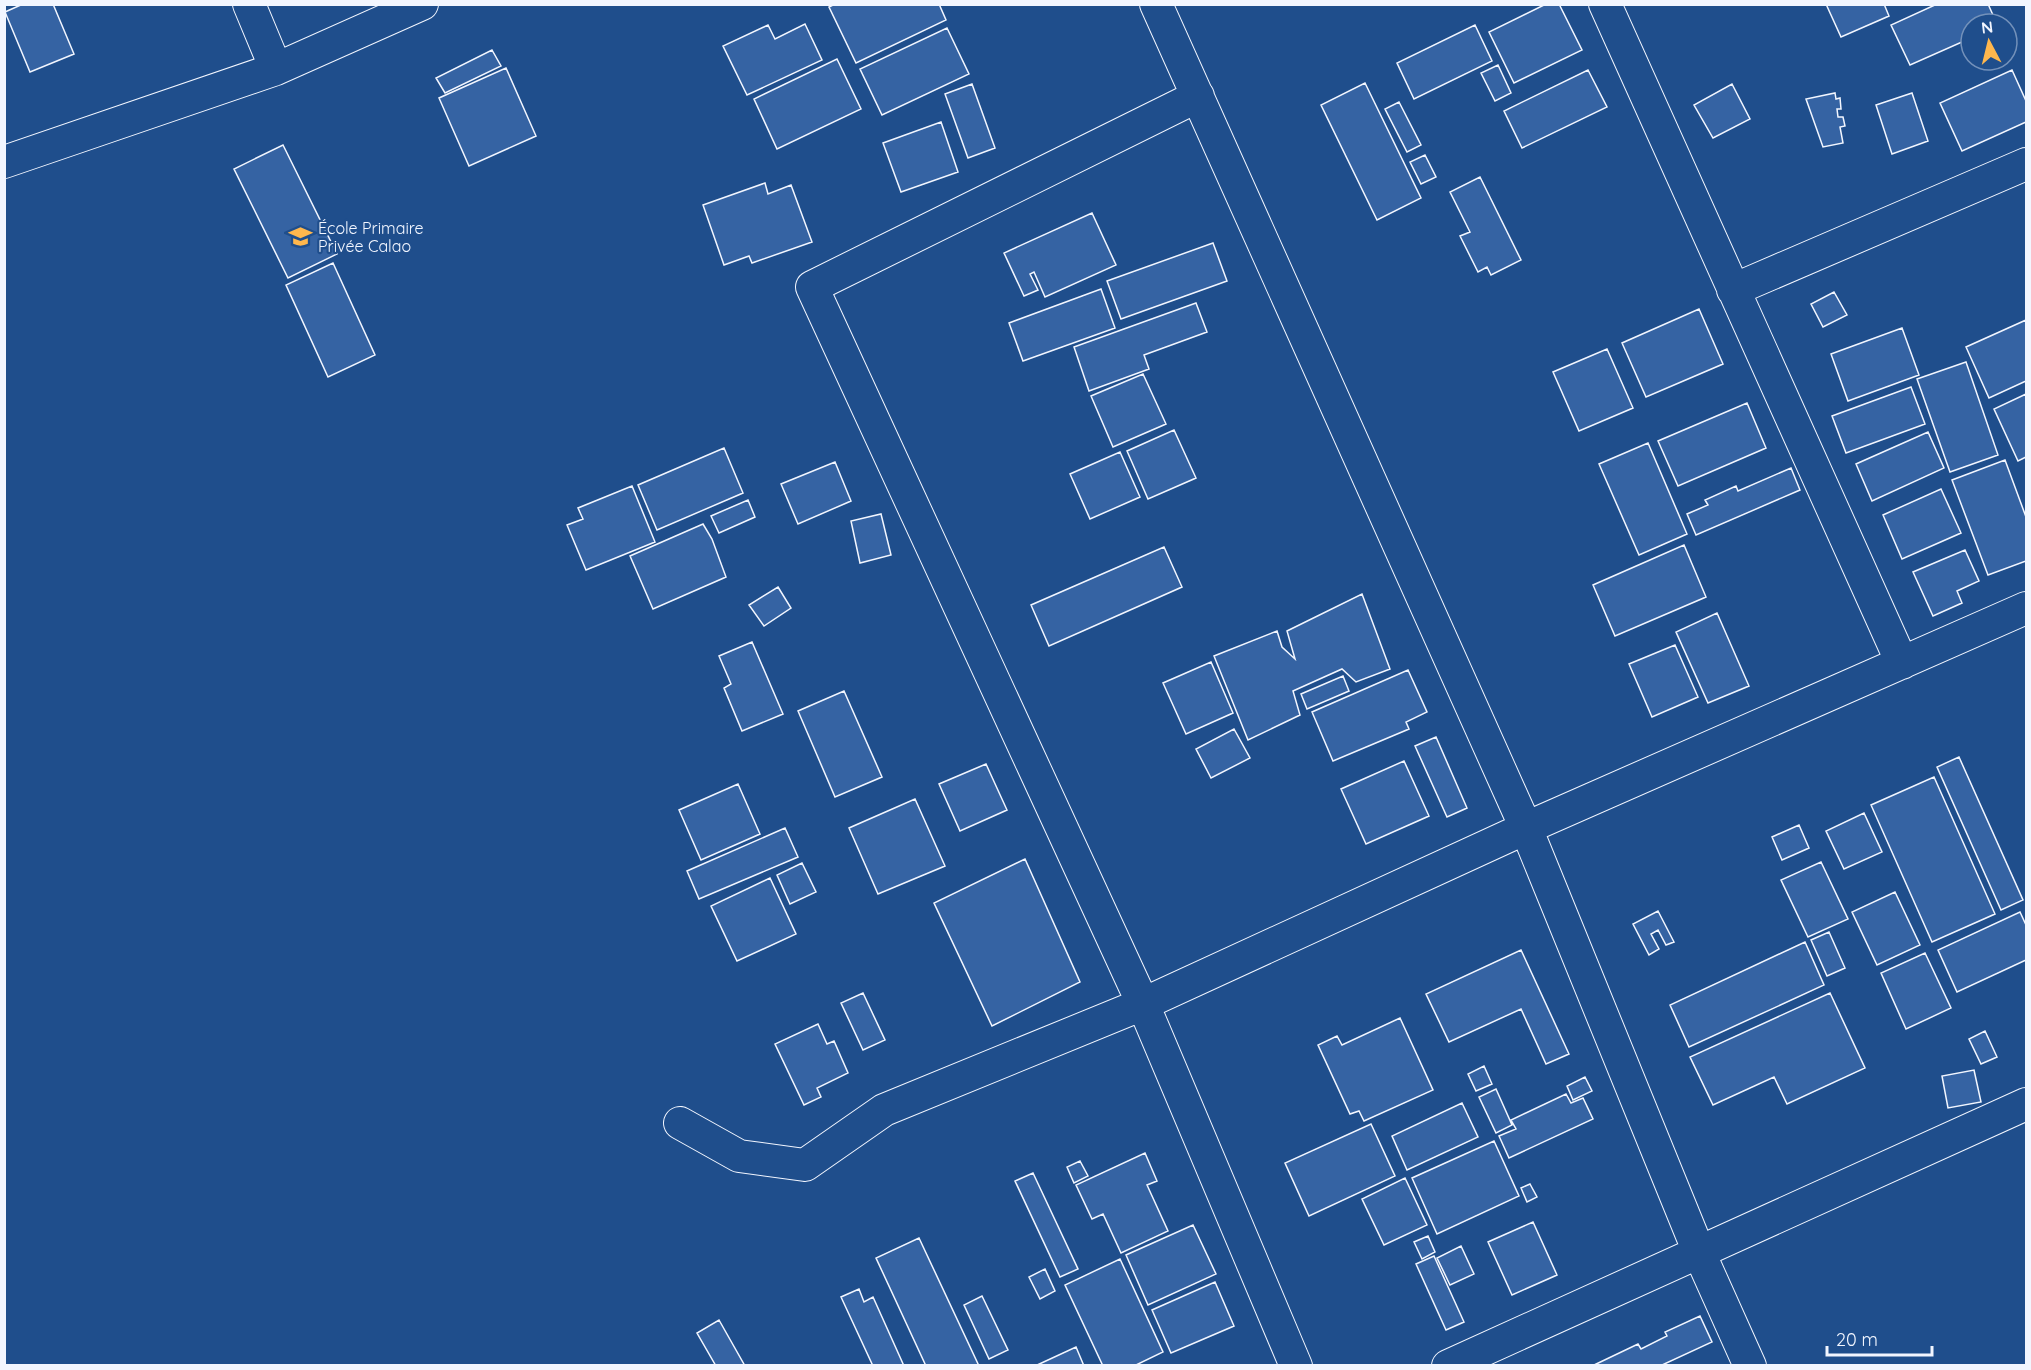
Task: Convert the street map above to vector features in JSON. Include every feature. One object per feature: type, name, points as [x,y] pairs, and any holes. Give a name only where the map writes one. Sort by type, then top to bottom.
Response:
[{"type":"street","points":[[249,4],[276,69]]},
{"type":"street","points":[[4,162],[276,69],[422,4]]},
{"type":"street","points":[[1156,4],[1526,828],[1698,1250],[1750,1365]]},
{"type":"street","points":[[1605,4],[1902,663]]},
{"type":"street","points":[[1198,96],[812,287],[1143,1004],[1296,1365]]},
{"type":"street","points":[[1733,290],[2026,164]]},
{"type":"street","points":[[680,1123],[738,1156],[806,1165],[884,1110],[1143,1004],[1526,828],[2026,608]]},
{"type":"street","points":[[1448,1365],[1698,1250],[2026,1104]]},
{"type":"building","points":[[23,4],[53,4],[74,54],[30,72],[5,12]]},
{"type":"building","points":[[835,4],[939,4],[946,20],[856,63],[829,7]]},
{"type":"building","points":[[1546,4],[1559,4],[1582,50],[1514,83],[1489,32]]},
{"type":"building","points":[[1826,4],[1884,4],[1889,16],[1841,37]]},
{"type":"building","points":[[1937,4],[1988,4],[1992,12],[1959,12],[1959,43],[1910,65],[1891,25]]},
{"type":"building","points":[[805,24],[822,60],[747,95],[723,46],[768,25],[775,39]]},
{"type":"building","points":[[1475,25],[1492,61],[1414,99],[1397,63]]},
{"type":"building","points":[[947,28],[969,74],[882,115],[860,69]]},
{"type":"building","points":[[492,50],[501,66],[445,93],[436,78]]},
{"type":"building","points":[[837,59],[861,109],[777,149],[754,99]]},
{"type":"building","points":[[1498,65],[1511,93],[1495,101],[1481,73]]},
{"type":"building","points":[[506,68],[536,136],[469,166],[439,98]]},
{"type":"building","points":[[1588,70],[1607,107],[1522,148],[1504,111]]},
{"type":"building","points":[[2008,72],[2013,72],[2026,101],[2026,122],[1962,151],[1940,103]]},
{"type":"building","points":[[1365,83],[1421,198],[1377,220],[1321,105]]},
{"type":"building","points":[[972,84],[995,148],[968,158],[945,94]]},
{"type":"building","points":[[1732,84],[1750,119],[1713,138],[1694,105]]},
{"type":"building","points":[[1835,93],[1836,99],[1840,98],[1841,109],[1837,109],[1838,117],[1843,117],[1845,126],[1840,127],[1843,143],[1823,147],[1806,99]]},
{"type":"building","points":[[1912,93],[1928,141],[1892,154],[1876,105]]},
{"type":"building","points":[[1399,102],[1421,145],[1407,152],[1385,109]]},
{"type":"building","points":[[941,122],[958,172],[901,192],[883,143]]},
{"type":"building","points":[[283,145],[337,254],[288,278],[234,169]]},
{"type":"building","points":[[1425,155],[1436,177],[1421,184],[1410,162]]},
{"type":"building","points":[[1480,177],[1521,260],[1491,275],[1487,267],[1478,272],[1460,236],[1470,232],[1450,192]]},
{"type":"building","points":[[765,183],[768,194],[791,185],[812,242],[752,263],[749,256],[724,265],[703,205]]},
{"type":"building","points":[[1092,213],[1116,265],[1045,297],[1034,272],[1030,274],[1038,290],[1024,296],[1004,253]]},
{"type":"building","points":[[1213,243],[1227,281],[1121,319],[1107,281]]},
{"type":"building","points":[[333,263],[375,355],[328,377],[286,285]]},
{"type":"building","points":[[1101,289],[1115,328],[1023,361],[1009,323]]},
{"type":"building","points":[[1834,292],[1847,315],[1823,327],[1811,304]]},
{"type":"building","points":[[1196,303],[1207,332],[1144,355],[1149,369],[1089,391],[1074,347]]},
{"type":"building","points":[[1699,309],[1723,364],[1646,397],[1622,343]]},
{"type":"building","points":[[2026,320],[2026,381],[1989,398],[1966,347]]},
{"type":"building","points":[[1902,328],[1919,375],[1848,401],[1831,354]]},
{"type":"building","points":[[1607,349],[1633,408],[1579,431],[1553,372]]},
{"type":"building","points":[[1966,362],[1998,455],[1950,472],[1917,379]]},
{"type":"building","points":[[1143,374],[1166,424],[1113,447],[1091,396]]},
{"type":"building","points":[[1911,387],[1925,424],[1846,453],[1832,416]]},
{"type":"building","points":[[2026,394],[2026,457],[2018,461],[1994,409]]},
{"type":"building","points":[[1747,403],[1766,448],[1678,486],[1658,441]]},
{"type":"building","points":[[1174,430],[1196,478],[1148,499],[1127,451]]},
{"type":"building","points":[[1928,432],[1944,468],[1872,501],[1856,464]]},
{"type":"building","points":[[1648,443],[1687,534],[1639,555],[1599,464]]},
{"type":"building","points":[[724,448],[743,493],[657,530],[638,485]]},
{"type":"building","points":[[1120,452],[1140,497],[1090,519],[1070,474]]},
{"type":"building","points":[[2005,460],[2026,517],[2026,561],[1988,575],[1952,480]]},
{"type":"building","points":[[835,462],[851,501],[798,524],[781,484]]},
{"type":"building","points":[[1791,468],[1800,490],[1696,535],[1687,514],[1708,505],[1705,500],[1736,486],[1738,491]]},
{"type":"building","points":[[632,486],[655,542],[586,570],[567,525],[583,519],[578,508]]},
{"type":"building","points":[[1941,489],[1961,533],[1902,559],[1883,515]]},
{"type":"building","points":[[748,500],[755,517],[719,533],[711,516]]},
{"type":"building","points":[[881,514],[891,555],[860,563],[851,521]]},
{"type":"building","points":[[703,524],[712,539],[726,577],[653,609],[630,556]]},
{"type":"building","points":[[1684,545],[1706,597],[1615,636],[1593,585]]},
{"type":"building","points":[[1164,547],[1182,587],[1049,646],[1031,605]]},
{"type":"building","points":[[1965,550],[1979,581],[1957,591],[1962,603],[1933,616],[1913,572]]},
{"type":"building","points":[[778,587],[791,608],[764,626],[749,605]]},
{"type":"building","points":[[1362,594],[1390,669],[1356,682],[1342,669],[1293,691],[1300,715],[1248,740],[1214,656],[1277,631],[1282,647],[1295,659],[1287,631]]},
{"type":"building","points":[[1717,613],[1749,686],[1708,703],[1676,632]]},
{"type":"building","points":[[752,642],[783,714],[742,731],[724,688],[731,684],[719,656]]},
{"type":"building","points":[[1675,645],[1698,697],[1652,717],[1629,664]]},
{"type":"building","points":[[1211,662],[1233,713],[1186,734],[1163,683]]},
{"type":"building","points":[[1408,670],[1427,712],[1406,722],[1409,729],[1333,761],[1312,712]]},
{"type":"building","points":[[1343,676],[1349,691],[1307,709],[1301,694]]},
{"type":"building","points":[[844,691],[882,777],[835,797],[798,711]]},
{"type":"building","points":[[1234,729],[1250,758],[1211,778],[1196,749]]},
{"type":"building","points":[[1436,737],[1467,808],[1447,817],[1415,746]]},
{"type":"building","points":[[1959,757],[2023,900],[2001,910],[1937,767]]},
{"type":"building","points":[[1404,761],[1429,816],[1366,844],[1341,789]]},
{"type":"building","points":[[986,764],[1007,810],[960,831],[939,784]]},
{"type":"building","points":[[1934,777],[1995,914],[1932,942],[1871,805]]},
{"type":"building","points":[[738,784],[760,834],[701,860],[679,810]]},
{"type":"building","points":[[915,799],[945,866],[878,894],[849,828]]},
{"type":"building","points":[[1864,813],[1882,852],[1844,869],[1826,831]]},
{"type":"building","points":[[1799,825],[1809,848],[1782,860],[1772,837]]},
{"type":"building","points":[[785,828],[798,857],[699,899],[687,871]]},
{"type":"building","points":[[1025,859],[1080,982],[992,1026],[934,903]]},
{"type":"building","points":[[1821,862],[1848,919],[1808,937],[1781,880]]},
{"type":"building","points":[[802,863],[816,892],[790,904],[777,875]]},
{"type":"building","points":[[770,878],[796,934],[737,961],[711,906]]},
{"type":"building","points":[[1895,892],[1920,945],[1877,965],[1852,912]]},
{"type":"building","points":[[1658,911],[1674,942],[1666,945],[1658,930],[1651,934],[1659,949],[1649,955],[1633,924]]},
{"type":"building","points":[[2020,912],[2026,925],[2026,960],[1957,992],[1938,950]]},
{"type":"building","points":[[1829,932],[1845,968],[1827,976],[1811,940]]},
{"type":"building","points":[[1805,942],[1824,985],[1689,1047],[1670,1005]]},
{"type":"building","points":[[1521,950],[1569,1054],[1546,1064],[1521,1009],[1449,1042],[1426,994]]},
{"type":"building","points":[[1925,953],[1951,1008],[1906,1029],[1881,973]]},
{"type":"building","points":[[863,993],[885,1040],[863,1050],[841,1003]]},
{"type":"building","points":[[1830,993],[1865,1068],[1787,1104],[1774,1077],[1713,1105],[1690,1057]]},
{"type":"building","points":[[1400,1018],[1433,1090],[1364,1121],[1359,1111],[1350,1114],[1318,1045],[1337,1036],[1342,1045]]},
{"type":"building","points":[[818,1024],[827,1044],[834,1041],[848,1073],[817,1088],[821,1097],[804,1105],[775,1044]]},
{"type":"building","points":[[1985,1031],[1997,1057],[1981,1064],[1969,1039]]},
{"type":"building","points":[[1484,1066],[1492,1084],[1476,1091],[1468,1074]]},
{"type":"building","points":[[1974,1070],[1981,1102],[1948,1108],[1942,1076]]},
{"type":"building","points":[[1585,1077],[1592,1091],[1573,1100],[1567,1086]]},
{"type":"building","points":[[1496,1089],[1512,1125],[1496,1133],[1479,1097]]},
{"type":"building","points":[[1566,1094],[1571,1103],[1583,1098],[1593,1119],[1509,1158],[1499,1136],[1516,1129],[1511,1120]]},
{"type":"building","points":[[1462,1103],[1478,1137],[1407,1170],[1392,1136]]},
{"type":"building","points":[[1371,1124],[1395,1176],[1309,1216],[1285,1163]]},
{"type":"building","points":[[1494,1141],[1519,1196],[1437,1234],[1412,1178]]},
{"type":"building","points":[[1145,1153],[1157,1181],[1147,1185],[1168,1231],[1121,1253],[1103,1214],[1092,1219],[1076,1185]]},
{"type":"building","points":[[1080,1161],[1088,1176],[1074,1183],[1067,1167]]},
{"type":"building","points":[[1033,1173],[1078,1269],[1060,1277],[1015,1181]]},
{"type":"building","points":[[1405,1178],[1427,1225],[1384,1245],[1362,1199]]},
{"type":"building","points":[[1530,1184],[1537,1197],[1527,1202],[1521,1188]]},
{"type":"building","points":[[1533,1222],[1557,1275],[1512,1295],[1488,1242]]},
{"type":"building","points":[[1193,1225],[1216,1274],[1148,1305],[1126,1255]]},
{"type":"building","points":[[1428,1236],[1435,1252],[1422,1259],[1414,1242]]},
{"type":"building","points":[[919,1238],[979,1366],[926,1366],[876,1258]]},
{"type":"building","points":[[1461,1246],[1474,1274],[1450,1285],[1437,1258]]},
{"type":"building","points":[[1434,1256],[1464,1322],[1446,1330],[1416,1264]]},
{"type":"building","points":[[1120,1259],[1163,1352],[1134,1366],[1103,1366],[1065,1285]]},
{"type":"building","points":[[1045,1269],[1055,1291],[1040,1299],[1029,1277]]},
{"type":"building","points":[[1215,1282],[1234,1326],[1171,1353],[1152,1310]]},
{"type":"building","points":[[859,1289],[864,1302],[873,1297],[904,1366],[873,1366],[841,1297]]},
{"type":"building","points":[[982,1296],[1008,1350],[989,1359],[964,1305]]},
{"type":"building","points":[[1700,1316],[1712,1342],[1660,1366],[1592,1366],[1638,1344],[1641,1349],[1667,1336],[1665,1332]]},
{"type":"building","points":[[719,1320],[745,1366],[716,1366],[697,1333]]},
{"type":"building","points":[[1076,1347],[1084,1366],[1035,1366]]},
{"type":"place","name":"École Primaire Privée Calao","points":[[300,237]]}]
